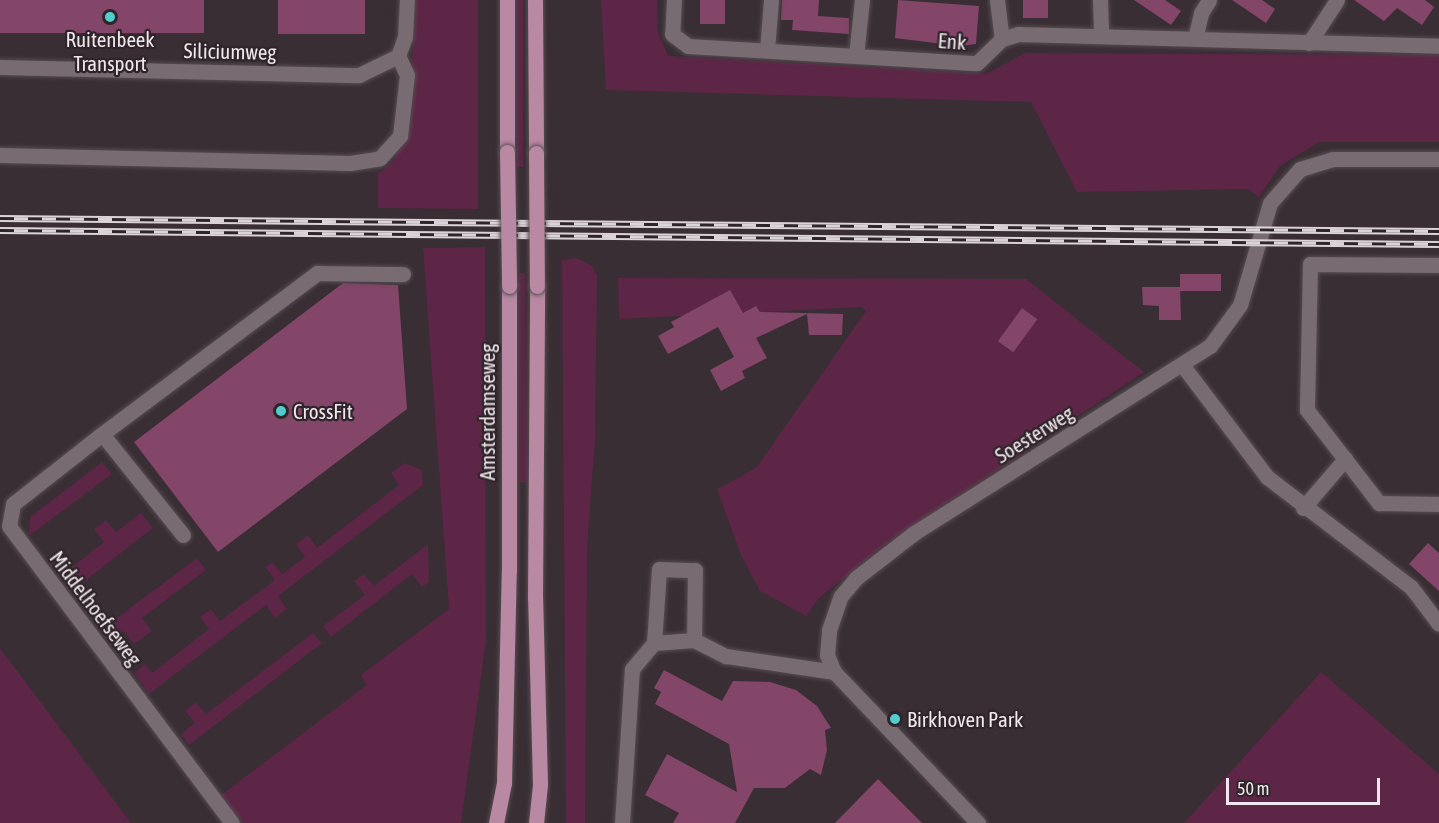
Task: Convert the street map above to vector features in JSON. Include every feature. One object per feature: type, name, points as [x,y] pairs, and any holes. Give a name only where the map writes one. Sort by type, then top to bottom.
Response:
[{"type":"main road","name":"Amsterdamseweg","points":[[496,823],[504,783],[509,570],[507,0]]},
{"type":"main road","points":[[535,0],[537,286],[535,598],[540,784],[536,823]]},
{"type":"street","points":[[0,156],[350,163],[380,158],[400,136],[408,75],[398,56],[405,37],[407,0]]},
{"type":"street","name":"Enk","points":[[674,0],[672,34],[688,46],[977,63],[1002,39]]},
{"type":"street","points":[[767,50],[771,0]]},
{"type":"street","points":[[856,56],[862,0]]},
{"type":"street","points":[[997,0],[1002,39],[1018,34],[1434,46],[1439,32]]},
{"type":"street","points":[[1100,0],[1101,36]]},
{"type":"street","points":[[1195,39],[1200,13],[1209,0]]},
{"type":"street","points":[[1309,42],[1337,0]]},
{"type":"street","name":"Siliciumweg","points":[[0,67],[359,75],[398,56]]},
{"type":"street","name":"Soesterweg","points":[[834,672],[827,654],[829,630],[842,596],[856,578],[914,533],[1183,366],[1210,346],[1231,320],[1270,203],[1300,169],[1333,159],[1439,159]]},
{"type":"street","points":[[1439,265],[1310,264],[1307,410],[1379,503],[1439,504]]},
{"type":"street","name":"Middelhoefseweg","points":[[231,823],[9,526],[13,504],[102,434],[317,273],[403,274]]},
{"type":"street","points":[[1183,366],[1253,463],[1303,508],[1412,587],[1439,624]]},
{"type":"street","points":[[102,434],[183,535]]},
{"type":"street","points":[[1303,508],[1346,459]]},
{"type":"street","points":[[622,823],[632,669],[654,643],[659,569],[695,570],[694,640]]},
{"type":"street","points":[[654,643],[694,640],[726,656],[834,672],[978,823]]},
{"type":"shaded area","points":[[416,0],[478,0],[478,209],[378,208],[378,174],[394,160],[407,133]]},
{"type":"shaded area","points":[[517,0],[523,0],[523,167],[517,167]]},
{"type":"shaded area","points":[[601,0],[657,0],[658,32],[668,56],[986,74],[1025,53],[1439,55],[1439,142],[1319,142],[1280,166],[1259,197],[1248,189],[1077,192],[1031,102],[606,90]]},
{"type":"shaded area","points":[[485,247],[486,641],[461,823],[243,823],[221,795],[367,685],[361,675],[449,609],[423,248]]},
{"type":"shaded area","points":[[576,258],[591,265],[597,275],[595,439],[587,548],[585,823],[566,823],[562,260]]},
{"type":"shaded area","points":[[519,273],[525,273],[527,482],[520,482]]},
{"type":"shaded area","points":[[618,278],[1026,279],[1144,372],[888,542],[819,598],[806,616],[760,591],[741,555],[717,489],[756,468],[866,311],[862,307],[619,319]]},
{"type":"shaded area","points":[[102,462],[112,474],[29,536],[30,517]]},
{"type":"shaded area","points":[[404,463],[422,470],[423,485],[278,596],[287,609],[275,618],[266,605],[149,694],[134,673],[145,664],[152,673],[209,629],[200,617],[211,609],[220,621],[275,580],[265,567],[272,562],[282,574],[305,557],[296,544],[308,535],[317,548],[399,485],[391,473]]},
{"type":"shaded area","points":[[141,513],[153,528],[73,590],[62,575],[104,542],[94,529],[106,520],[116,532]]},
{"type":"shaded area","points":[[428,544],[429,582],[422,587],[412,574],[331,637],[323,626],[365,595],[354,581],[364,574],[374,586]]},
{"type":"shaded area","points":[[197,558],[206,570],[142,618],[152,631],[134,644],[124,631],[111,641],[102,629]]},
{"type":"shaded area","points":[[313,633],[322,643],[189,745],[181,734],[195,723],[185,711],[196,702],[206,714]]},
{"type":"shaded area","points":[[0,649],[15,668],[131,823],[0,823]]},
{"type":"shaded area","points":[[1321,672],[1439,774],[1439,823],[1184,823]]},
{"type":"building","points":[[0,0],[204,0],[204,33],[0,33]]},
{"type":"building","points":[[278,0],[365,0],[365,34],[278,34]]},
{"type":"building","points":[[700,0],[725,0],[725,24],[700,24]]},
{"type":"building","points":[[782,0],[819,0],[818,16],[849,18],[849,34],[792,30],[793,20],[781,20]]},
{"type":"building","points":[[898,0],[979,6],[976,44],[959,46],[895,38]]},
{"type":"building","points":[[1023,0],[1048,0],[1048,18],[1023,18]]},
{"type":"building","points":[[1134,0],[1165,0],[1181,11],[1171,25]]},
{"type":"building","points":[[1232,0],[1262,0],[1275,9],[1266,23]]},
{"type":"building","points":[[1354,0],[1425,0],[1434,7],[1422,25],[1397,8],[1384,21]]},
{"type":"building","points":[[1180,274],[1221,274],[1221,291],[1180,291]]},
{"type":"building","points":[[343,283],[398,285],[407,409],[218,552],[134,442]]},
{"type":"building","points":[[1142,287],[1180,287],[1181,320],[1159,320],[1159,306],[1143,305]]},
{"type":"building","points":[[730,290],[743,313],[756,306],[760,312],[843,314],[842,335],[809,335],[807,314],[756,338],[767,358],[742,371],[745,378],[721,391],[710,370],[734,357],[718,327],[668,354],[658,336],[674,327],[671,322]]},
{"type":"building","points":[[1022,308],[1037,319],[1013,352],[998,341]]},
{"type":"building","points":[[1428,543],[1439,553],[1439,591],[1409,564]]},
{"type":"building","points":[[664,670],[722,701],[733,681],[770,682],[796,690],[817,706],[831,728],[825,730],[827,750],[821,775],[810,769],[785,788],[754,788],[735,823],[673,823],[679,813],[645,795],[667,754],[737,792],[729,744],[655,704],[661,692],[654,688]]},
{"type":"building","points":[[878,779],[922,823],[835,823]]},
{"type":"railway","points":[[0,218],[1439,231]]},
{"type":"railway","points":[[0,230],[1439,244]]},
{"type":"place","name":"Ruitenbeek Transport","points":[[110,17]]},
{"type":"place","name":"CrossFit","points":[[281,411]]},
{"type":"place","name":"Birkhoven Park","points":[[895,719]]}]
